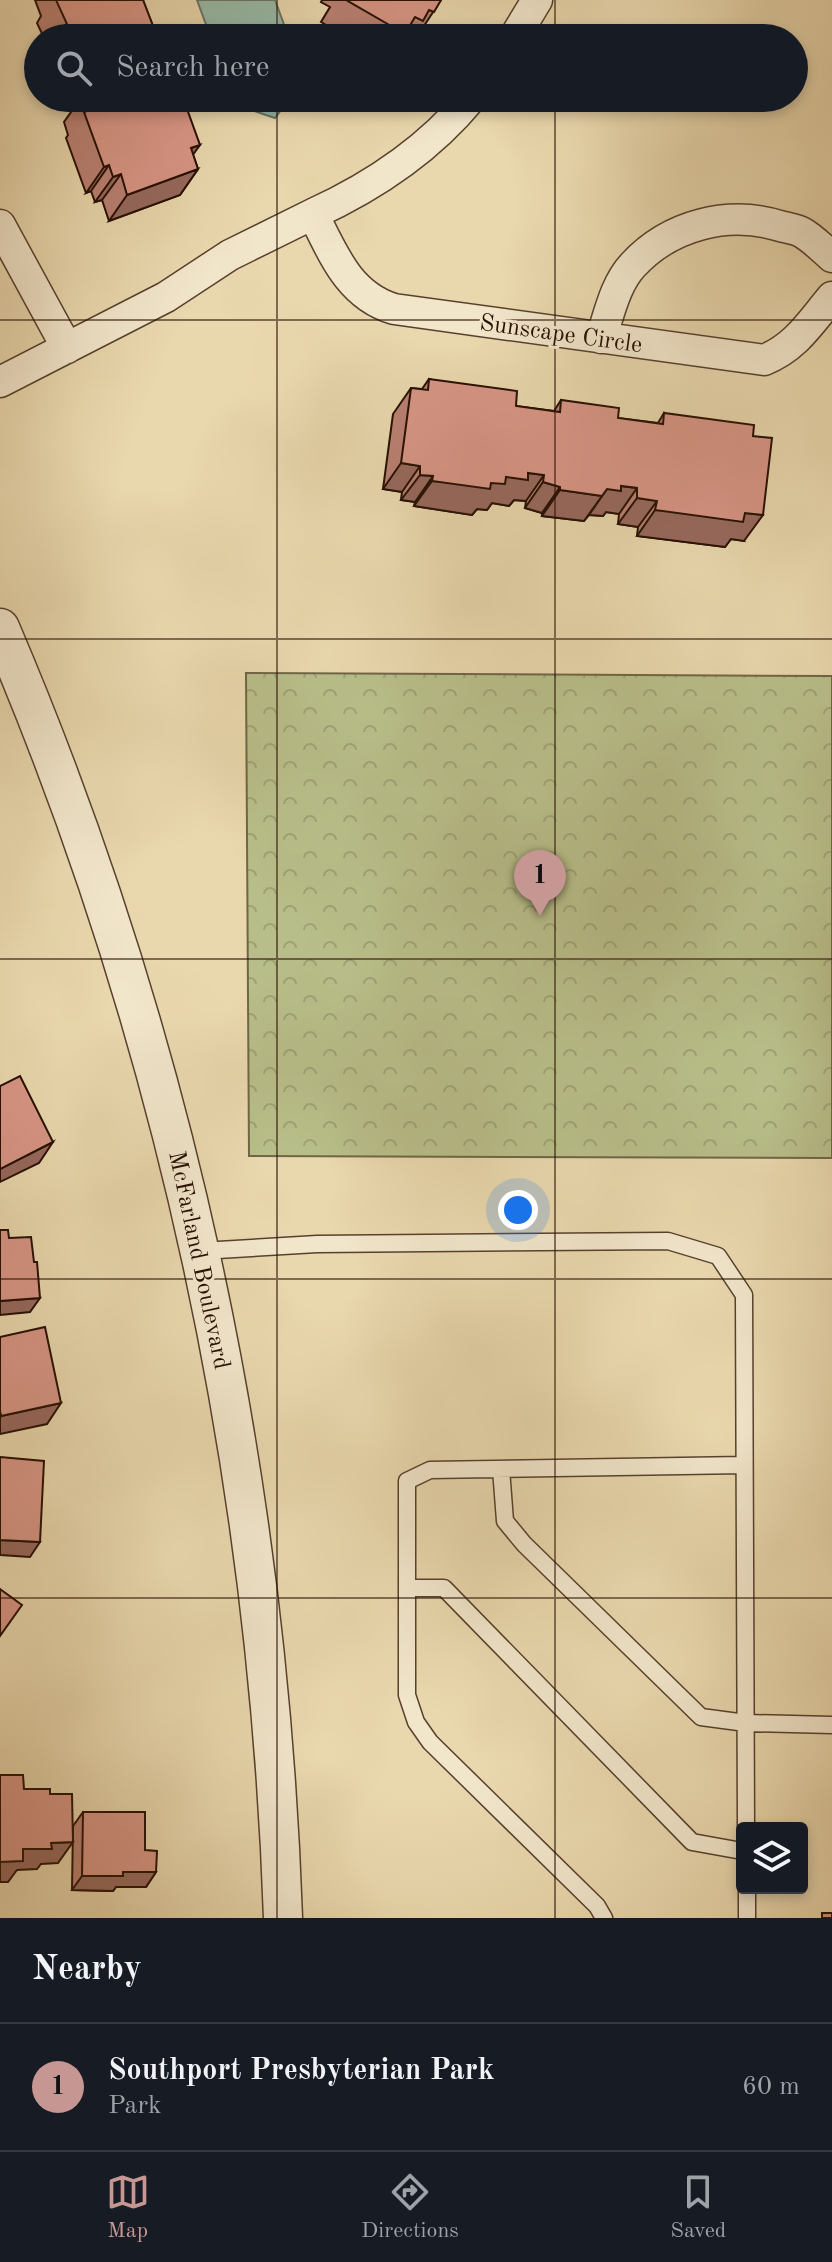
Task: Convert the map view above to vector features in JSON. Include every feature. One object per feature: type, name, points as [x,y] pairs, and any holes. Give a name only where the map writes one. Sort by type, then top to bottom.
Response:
[{"type":"street","points":[[522,24],[537,0]]},
{"type":"street","points":[[0,382],[166,297],[230,255],[349,197],[406,160],[458,112]]},
{"type":"street","name":"Sunscape Circle","points":[[313,214],[351,284],[369,299],[385,306],[764,360],[777,356],[791,346],[832,297]]},
{"type":"street","points":[[601,338],[615,297],[631,267],[658,244],[690,227],[724,220],[760,220],[803,233],[832,257]]},
{"type":"street","points":[[0,225],[67,348]]},
{"type":"street","name":"McFarland Boulevard","points":[[0,628],[61,779],[125,966],[183,1174],[201,1251],[225,1366],[255,1560],[274,1750],[283,1918]]},
{"type":"lane","points":[[201,1251],[317,1244],[668,1241],[718,1256],[744,1295],[746,1822]]},
{"type":"lane","points":[[604,1918],[597,1906],[430,1742],[416,1722],[407,1695],[407,1481],[430,1470],[744,1465]]},
{"type":"lane","points":[[501,1469],[505,1521],[524,1544],[701,1717],[746,1723],[832,1725]]},
{"type":"lane","points":[[407,1588],[444,1588],[692,1842],[736,1850]]},
{"type":"lane","points":[[747,1894],[747,1918]]},
{"type":"green space","points":[[246,673],[832,676],[832,1158],[249,1156]]},
{"type":"shaded area","points":[[197,0],[275,0],[284,24],[206,24]]},
{"type":"shaded area","points":[[257,112],[280,112],[275,118]]},
{"type":"building","points":[[56,0],[143,0],[152,24],[67,24]]},
{"type":"building","points":[[346,0],[441,0],[434,12],[429,10],[423,21],[415,17],[411,24],[388,24]]},
{"type":"building","points":[[84,112],[188,112],[200,145],[191,148],[198,169],[127,195],[121,174],[113,177],[109,165],[104,167]]},
{"type":"building","points":[[429,379],[517,391],[516,406],[560,412],[561,400],[619,408],[618,418],[663,424],[664,413],[754,425],[753,436],[772,438],[763,515],[745,513],[743,522],[655,510],[657,501],[637,498],[637,488],[621,486],[621,491],[607,489],[602,496],[560,490],[560,487],[543,482],[544,475],[528,473],[528,480],[506,477],[505,484],[491,483],[490,489],[432,481],[433,476],[420,475],[420,466],[401,463],[411,388],[428,390]]},
{"type":"building","points":[[20,1076],[53,1142],[0,1169],[0,1086]]},
{"type":"building","points":[[0,1230],[8,1230],[9,1238],[31,1237],[40,1298],[0,1301]]},
{"type":"building","points":[[45,1327],[61,1403],[1,1416],[0,1337]]},
{"type":"building","points":[[0,1457],[44,1461],[40,1542],[0,1540]]},
{"type":"building","points":[[0,1589],[22,1605],[0,1636]]},
{"type":"building","points":[[0,1775],[23,1775],[24,1789],[50,1789],[50,1794],[72,1794],[73,1842],[51,1843],[52,1849],[23,1849],[23,1861],[0,1862]]},
{"type":"building","points":[[83,1812],[145,1812],[145,1850],[157,1851],[156,1872],[82,1876]]},
{"type":"building","points":[[822,1913],[832,1913],[832,1918],[822,1918]]},
{"type":"place","name":"Southport Presbyterian Park","points":[[540,916]]}]
